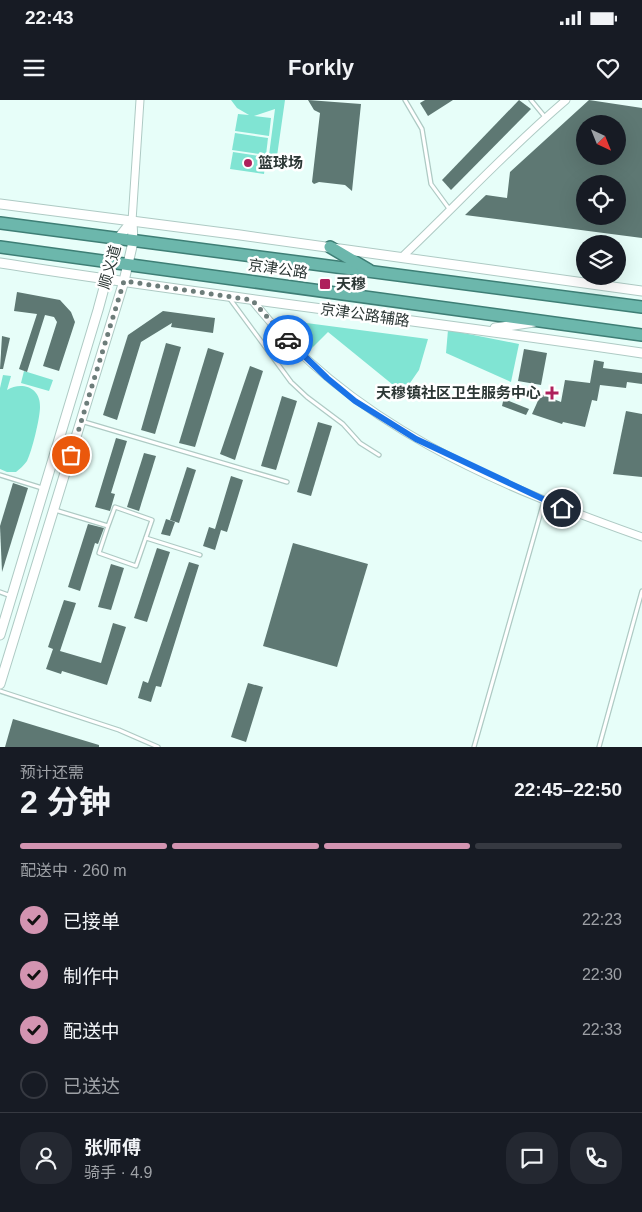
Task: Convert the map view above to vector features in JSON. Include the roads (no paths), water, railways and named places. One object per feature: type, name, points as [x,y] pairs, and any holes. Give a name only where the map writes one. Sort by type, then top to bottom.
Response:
[{"type":"highway","name":"京津公路","points":[[0,223],[642,308]]},
{"type":"highway","name":"京津公路","points":[[0,247],[110,264],[642,334]]},
{"type":"highway","points":[[330,247],[375,273]]},
{"type":"street","points":[[132,221],[140,100]]},
{"type":"street","points":[[402,257],[450,211],[492,166],[566,100]]},
{"type":"street","points":[[0,204],[330,247],[642,291]]},
{"type":"street","name":"顺义道","points":[[0,635],[117,240],[132,221]]},
{"type":"street","name":"顺义道","points":[[0,684],[124,281],[133,242],[132,221]]},
{"type":"street","name":"京津公路辅路","points":[[0,263],[228,297],[642,353]]},
{"type":"street","points":[[252,300],[295,347],[355,401],[416,439],[544,501],[642,537]]},
{"type":"street","points":[[468,329],[512,326],[545,321]]},
{"type":"street","points":[[45,486],[60,488]]},
{"type":"lane","points":[[405,100],[422,129],[431,184],[450,211]]},
{"type":"lane","points":[[531,100],[545,118]]},
{"type":"lane","points":[[228,297],[291,382],[343,424],[360,443],[380,455]]},
{"type":"lane","points":[[81,421],[287,482]]},
{"type":"lane","points":[[0,475],[45,486]]},
{"type":"lane","points":[[474,747],[544,501]]},
{"type":"lane","points":[[115,507],[152,520],[136,566],[99,553],[108,526],[115,507]]},
{"type":"lane","points":[[55,509],[108,526]]},
{"type":"lane","points":[[146,538],[200,555]]},
{"type":"lane","points":[[599,747],[642,591]]},
{"type":"lane","points":[[0,592],[12,596]]},
{"type":"lane","points":[[0,691],[119,730],[158,747]]},
{"type":"place","name":"篮球场","points":[[248,163]]},
{"type":"place","name":"天穆","points":[[325,284]]},
{"type":"place","name":"天穆镇社区卫生服务中心","points":[[552,393]]}]
